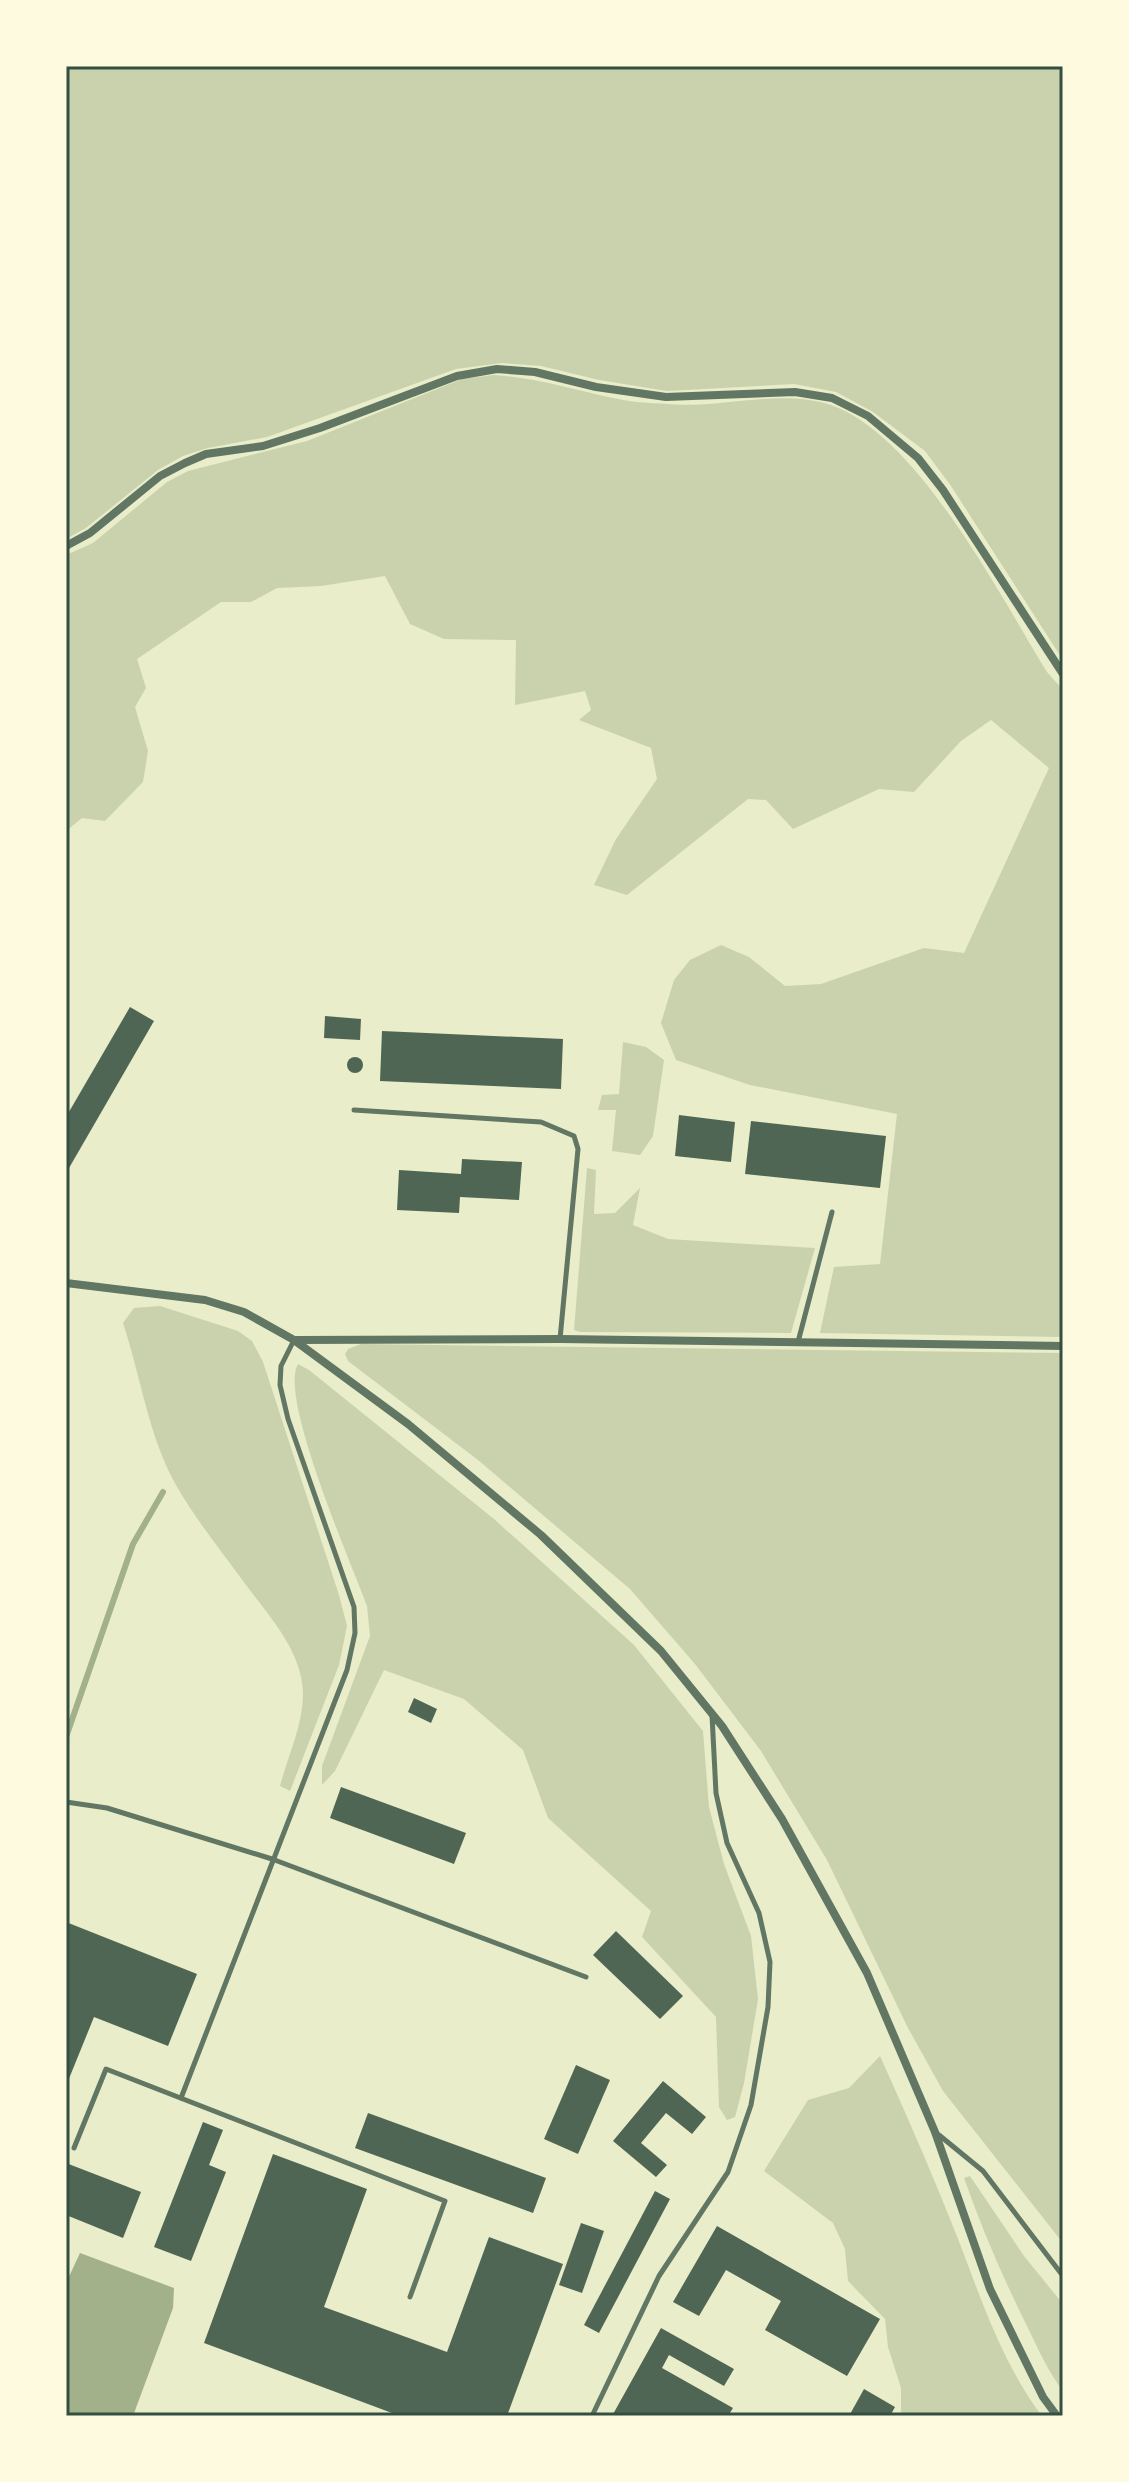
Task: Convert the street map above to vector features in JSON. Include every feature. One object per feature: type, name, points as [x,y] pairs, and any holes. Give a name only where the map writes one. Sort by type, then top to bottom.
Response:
[{"type":"street","points":[[66,546],[90,533],[160,476],[185,463],[206,454],[263,446],[320,428],[457,376],[497,369],[535,372],[596,387],[666,397],[795,392],[832,398],[868,416],[918,458],[943,490],[1063,674]]},
{"type":"street","points":[[66,1283],[205,1300],[244,1312],[294,1340],[408,1424],[541,1535],[661,1651],[712,1714],[782,1819],[867,1973],[935,2132],[990,2289],[1043,2397],[1057,2416]]},
{"type":"street","points":[[294,1340],[560,1339],[1063,1346]]},
{"type":"lane","points":[[354,1110],[541,1122],[574,1136],[578,1149],[560,1339]]},
{"type":"lane","points":[[798,1342],[832,1212]]},
{"type":"lane","points":[[181,2098],[347,1670],[355,1633],[354,1607],[288,1419],[280,1385],[281,1366],[294,1340]]},
{"type":"lane","points":[[592,2416],[659,2276],[728,2172],[753,2091],[768,2007],[770,1962],[759,1913],[727,1843],[716,1793],[712,1714]]},
{"type":"lane","points":[[66,1802],[107,1808],[272,1859],[586,1977]]},
{"type":"lane","points":[[74,2148],[106,2069],[445,2201],[410,2297]]},
{"type":"lane","points":[[935,2132],[983,2171],[1063,2276]]},
{"type":"shaded area","points":[[66,66],[1063,66],[1063,660],[951,486],[925,451],[873,412],[836,392],[794,384],[667,391],[599,380],[541,366],[502,363],[456,369],[267,437],[183,456],[158,470],[86,528],[66,539]]},
{"type":"shaded area","points":[[494,375],[647,403],[687,405],[791,398],[811,400],[831,405],[863,422],[895,449],[954,521],[1047,672],[1063,690],[1063,1337],[820,1333],[834,1267],[880,1264],[897,1114],[750,1085],[676,1060],[661,1023],[674,980],[690,960],[721,945],[749,957],[785,986],[821,984],[924,948],[964,953],[1049,768],[991,720],[961,741],[914,792],[879,789],[793,829],[766,800],[748,799],[627,895],[594,885],[616,839],[657,779],[651,748],[579,720],[591,710],[585,691],[515,705],[516,640],[444,639],[410,624],[385,576],[321,586],[277,588],[251,602],[221,602],[137,659],[146,688],[135,707],[148,751],[143,782],[105,821],[82,818],[66,831],[66,555],[93,543],[167,482],[188,471],[307,441],[462,379]]},
{"type":"shaded area","points":[[623,1042],[646,1047],[664,1060],[653,1136],[640,1155],[612,1151],[616,1110],[598,1110],[602,1095],[619,1094]]},
{"type":"shaded area","points":[[587,1168],[596,1170],[594,1214],[615,1213],[640,1188],[633,1225],[668,1239],[815,1248],[791,1333],[574,1330]]},
{"type":"shaded area","points":[[160,1306],[238,1331],[252,1341],[263,1362],[339,1595],[347,1626],[339,1665],[290,1791],[280,1786],[301,1715],[301,1676],[290,1648],[274,1621],[192,1511],[158,1446],[123,1323],[134,1308]]},
{"type":"shaded area","points":[[361,1344],[1063,1353],[1063,2243],[943,2091],[908,2028],[827,1860],[761,1751],[695,1664],[630,1589],[478,1460],[348,1361],[345,1354],[348,1349]]},
{"type":"shaded area","points":[[298,1364],[494,1519],[634,1645],[703,1731],[709,1807],[724,1864],[751,1936],[758,1999],[735,2117],[727,2120],[719,2107],[716,2017],[642,1937],[651,1911],[548,1818],[523,1750],[464,1699],[384,1670],[335,1771],[322,1785],[322,1766],[370,1636],[367,1606],[319,1482],[298,1410],[295,1382]]},
{"type":"shaded area","points":[[880,2056],[941,2196],[995,2333],[1016,2376],[1042,2416],[904,2416],[901,2413],[901,2388],[888,2347],[885,2319],[848,2281],[845,2249],[833,2223],[764,2171],[808,2100],[849,2088]]},
{"type":"shaded area","points":[[970,2176],[1024,2256],[1063,2304],[1063,2391],[1039,2351],[993,2253],[964,2178]]},
{"type":"shaded area","points":[[80,2253],[174,2288],[173,2308],[133,2416],[66,2416],[66,2283]]},
{"type":"building","points":[[130,1007],[154,1021],[69,1168],[66,1166],[66,1117]]},
{"type":"building","points":[[325,1016],[361,1019],[360,1040],[324,1038]]},
{"type":"building","points":[[382,1031],[563,1039],[561,1089],[380,1081]]},
{"type":"building","points":[[352,1057],[358,1057],[363,1065],[361,1071],[352,1073],[347,1068],[347,1062]]},
{"type":"building","points":[[679,1115],[735,1122],[731,1162],[675,1156]]},
{"type":"building","points":[[751,1121],[886,1136],[880,1188],[745,1174]]},
{"type":"building","points":[[462,1159],[522,1162],[519,1200],[460,1197],[459,1213],[397,1210],[399,1170],[461,1174]]},
{"type":"building","points":[[414,1698],[437,1709],[431,1723],[408,1712]]},
{"type":"building","points":[[341,1787],[466,1833],[454,1864],[330,1818]]},
{"type":"building","points":[[66,1922],[197,1974],[168,2046],[94,2017],[66,2086]]},
{"type":"building","points":[[616,1931],[683,1996],[660,2019],[593,1955]]},
{"type":"building","points":[[576,2065],[610,2080],[578,2154],[544,2139]]},
{"type":"building","points":[[663,2081],[706,2117],[692,2134],[666,2113],[641,2143],[667,2165],[656,2177],[613,2141]]},
{"type":"building","points":[[368,2113],[546,2178],[533,2213],[355,2148]]},
{"type":"building","points":[[203,2122],[223,2130],[209,2165],[226,2172],[191,2261],[154,2247]]},
{"type":"building","points":[[273,2154],[367,2189],[324,2307],[447,2352],[489,2237],[563,2264],[507,2416],[400,2416],[204,2343]]},
{"type":"building","points":[[66,2163],[141,2192],[123,2238],[66,2215]]},
{"type":"building","points":[[655,2191],[670,2199],[599,2333],[584,2325]]},
{"type":"building","points":[[581,2223],[604,2231],[582,2293],[559,2285]]},
{"type":"building","points":[[717,2226],[880,2319],[847,2376],[765,2330],[781,2301],[726,2270],[699,2316],[673,2302]]},
{"type":"building","points":[[661,2328],[734,2369],[724,2386],[669,2355],[662,2368],[733,2408],[728,2416],[612,2416]]},
{"type":"building","points":[[864,2389],[895,2407],[890,2416],[849,2416]]},
{"type":"waterway","points":[[66,1737],[133,1544],[163,1492]]}]
